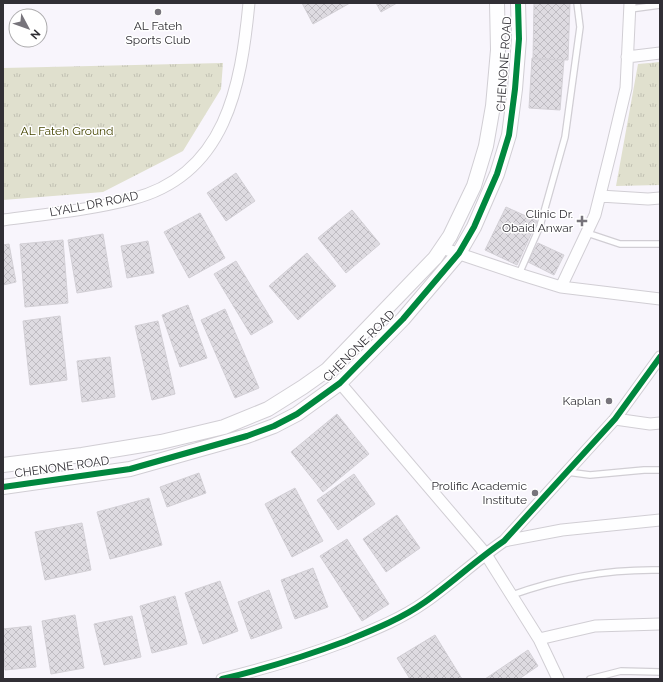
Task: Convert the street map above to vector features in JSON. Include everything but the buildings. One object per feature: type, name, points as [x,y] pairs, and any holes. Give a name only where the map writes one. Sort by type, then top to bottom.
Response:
[{"type":"street","name":"LYALL DR ROAD","points":[[3,220],[107,205],[134,199],[161,188],[181,176],[195,164],[214,141],[226,117],[235,91],[246,38],[249,3]]},
{"type":"street","name":"CHENONE ROAD","points":[[3,465],[82,455],[160,442],[224,427],[268,409],[327,370],[426,269],[450,236],[474,186],[486,146],[493,106],[498,50],[497,3]]},
{"type":"street","name":"CHENONE ROAD","points":[[3,487],[130,469],[247,436],[274,426],[297,414],[340,383],[403,319],[459,253],[474,227],[498,174],[509,135],[518,46],[518,3]]},
{"type":"street","points":[[561,287],[595,215],[600,196],[626,88],[630,6]]},
{"type":"street","points":[[627,57],[660,53]]},
{"type":"street","points":[[600,196],[648,199],[660,198]]},
{"type":"street","points":[[442,248],[561,287],[660,299]]},
{"type":"street","points":[[222,679],[253,672],[325,649],[379,628],[424,602],[485,553],[504,541],[615,419],[660,357]]},
{"type":"street","points":[[340,383],[485,553],[539,639],[558,679]]},
{"type":"street","points":[[615,419],[650,424],[660,423]]},
{"type":"street","points":[[504,541],[562,530],[660,520]]},
{"type":"street","points":[[539,639],[595,626],[660,624]]},
{"type":"lane","points":[[519,274],[540,226],[565,137],[580,27],[577,3]]},
{"type":"lane","points":[[630,6],[660,5]]},
{"type":"lane","points":[[587,233],[620,244],[660,244]]},
{"type":"lane","points":[[567,472],[590,475],[660,470]]},
{"type":"lane","points":[[512,595],[538,586],[600,573],[615,571],[660,570]]},
{"type":"lane","points":[[590,679],[621,671],[660,672]]},
{"type":"green space","points":[[660,62],[660,185],[616,186],[638,64]]},
{"type":"green space","name":"AL Fateh Ground","points":[[223,63],[221,89],[183,151],[103,192],[3,200],[3,68]]},
{"type":"cycle path","points":[[3,487],[130,469],[247,436],[274,426],[297,414],[340,383],[403,319],[459,253],[474,227],[497,174],[509,135],[515,89],[519,39],[518,3]]},
{"type":"cycle path","points":[[222,679],[285,662],[346,641],[397,619],[435,595],[504,541],[615,419],[660,357]]},
{"type":"place","name":"AL Fateh Sports Club","points":[[158,12]]},
{"type":"place","name":"Clinic Dr. Obaid Anwar","points":[[582,221]]},
{"type":"place","name":"Kaplan","points":[[609,401]]},
{"type":"place","name":"Prolific Academic Institute","points":[[535,493]]}]
